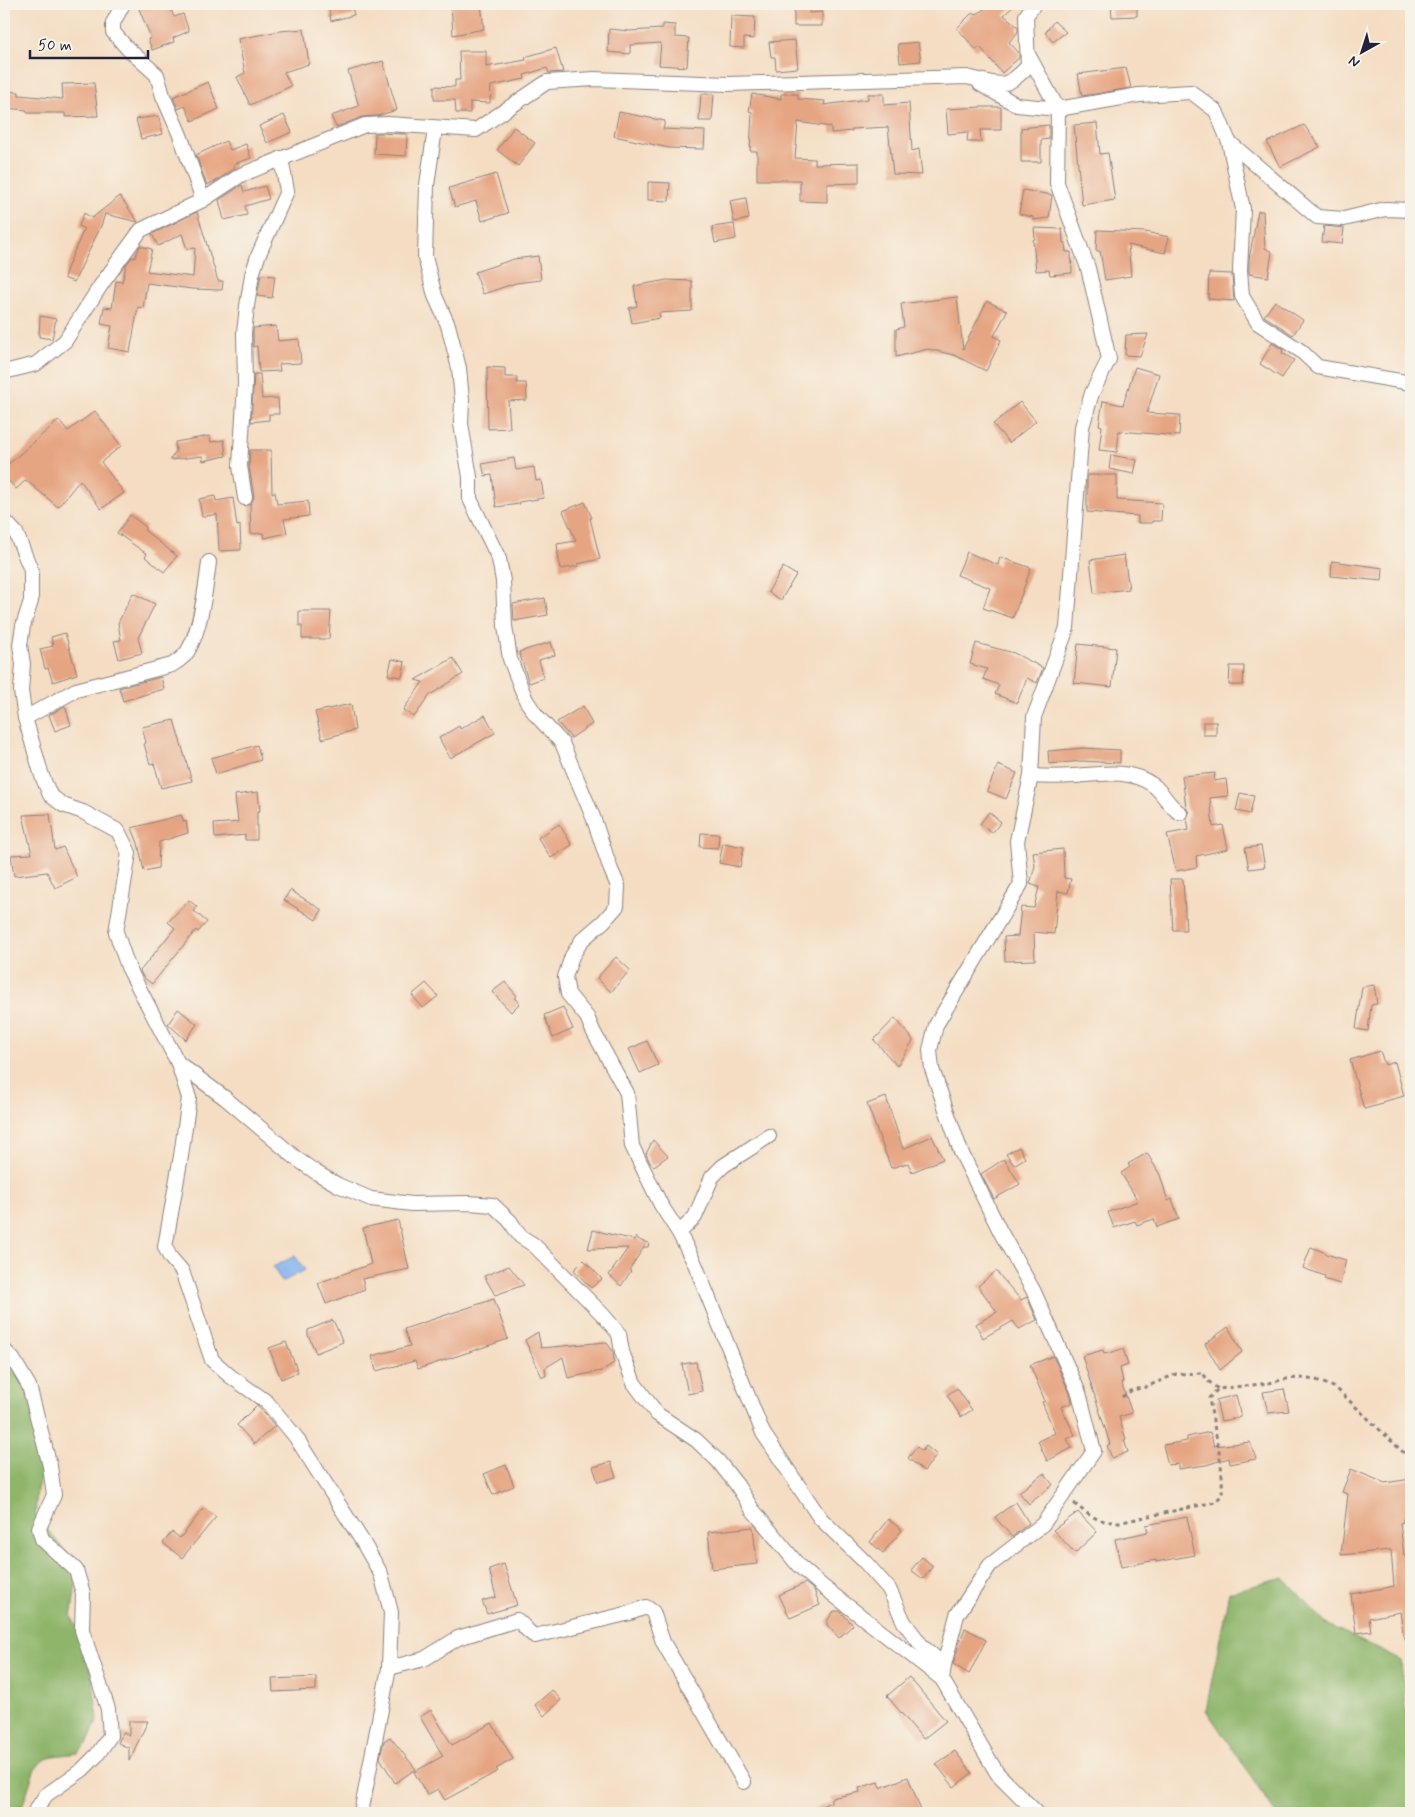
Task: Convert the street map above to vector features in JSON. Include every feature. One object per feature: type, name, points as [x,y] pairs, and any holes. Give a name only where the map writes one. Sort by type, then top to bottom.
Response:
[{"type":"street","points":[[123,4],[113,24],[113,32],[127,48],[157,75],[163,96],[180,135],[203,200]]},
{"type":"street","points":[[4,372],[36,364],[65,341],[101,285],[141,230],[203,200],[241,175],[365,125],[388,124],[435,129],[476,130],[547,82],[594,79],[728,84],[967,77],[1004,85],[1016,79],[1028,66],[1026,16],[1034,4]]},
{"type":"street","points":[[943,1672],[957,1614],[990,1565],[1043,1524],[1094,1451],[1079,1393],[1034,1292],[1000,1231],[961,1152],[932,1069],[930,1050],[936,1024],[1021,884],[1017,840],[1031,776],[1034,717],[1068,628],[1082,427],[1092,393],[1109,359],[1088,268],[1057,183],[1058,109],[1029,56]]},
{"type":"street","points":[[967,77],[1017,105],[1058,109],[1139,94],[1191,92],[1216,111],[1229,142],[1243,209],[1240,270],[1242,296],[1258,323],[1301,351],[1318,367],[1411,382]]},
{"type":"street","points":[[435,129],[427,185],[425,257],[435,296],[448,325],[459,368],[462,400],[461,424],[470,476],[470,498],[499,559],[503,581],[505,626],[510,659],[526,700],[536,715],[562,743],[593,816],[618,886],[617,906],[604,921],[582,940],[572,956],[565,977],[568,994],[587,1016],[627,1093],[632,1146],[661,1205],[679,1233],[695,1264],[763,1433],[820,1518],[865,1562],[889,1589],[904,1622],[943,1672],[997,1773],[1037,1813]]},
{"type":"street","points":[[1229,142],[1317,217],[1344,218],[1385,209],[1411,210]]},
{"type":"street","points":[[245,498],[240,466],[245,384],[244,333],[252,275],[258,256],[287,191],[281,158]]},
{"type":"street","points":[[4,520],[16,533],[31,570],[31,601],[23,626],[20,645],[23,664],[21,691],[25,718],[42,776],[50,795],[63,804],[83,812],[118,831],[129,853],[116,932],[128,967],[178,1063],[189,1098],[172,1213],[166,1232],[165,1247],[170,1257],[182,1271],[212,1360],[230,1376],[267,1402],[295,1436],[361,1539],[381,1574],[391,1612],[389,1668],[361,1813]]},
{"type":"street","points":[[25,718],[76,690],[172,665],[183,657],[191,647],[204,601],[210,562]]},
{"type":"street","points":[[1031,776],[1076,776],[1122,772],[1143,779],[1155,786],[1171,808],[1180,813]]},
{"type":"street","points":[[178,1063],[225,1098],[316,1174],[338,1185],[371,1199],[412,1204],[469,1203],[493,1205],[510,1221],[520,1236],[534,1245],[604,1316],[619,1334],[622,1352],[634,1383],[657,1414],[696,1440],[718,1461],[738,1484],[752,1509],[799,1566],[822,1586],[943,1672]]},
{"type":"street","points":[[679,1233],[695,1217],[712,1177],[723,1166],[769,1136]]},
{"type":"street","points":[[4,1350],[13,1359],[29,1386],[50,1466],[54,1495],[39,1528],[42,1539],[76,1570],[83,1594],[82,1630],[108,1709],[110,1736],[97,1755],[82,1770],[46,1794],[34,1813]]},
{"type":"street","points":[[389,1668],[424,1659],[458,1638],[517,1620],[529,1633],[536,1636],[630,1613],[646,1607],[653,1612],[663,1642],[744,1782]]},
{"type":"path","points":[[1122,1397],[1132,1390],[1146,1387],[1176,1374],[1203,1373],[1208,1381],[1218,1389]]},
{"type":"path","points":[[1064,1494],[1088,1515],[1109,1523],[1122,1522],[1215,1502],[1222,1495],[1223,1483],[1220,1452],[1209,1398],[1218,1389],[1286,1379],[1316,1380],[1336,1388],[1404,1453]]},
{"type":"green space","points":[[4,1346],[22,1369],[43,1454],[35,1515],[72,1559],[77,1579],[71,1617],[87,1641],[98,1718],[87,1744],[78,1753],[53,1756],[42,1761],[34,1771],[20,1813],[4,1813]]},
{"type":"green space","points":[[1284,1578],[1325,1623],[1401,1661],[1407,1728],[1411,1732],[1411,1813],[1276,1813],[1206,1710],[1229,1592]]},
{"type":"water","points":[[295,1256],[305,1270],[282,1282],[273,1267]]},
{"type":"building","points":[[137,4],[169,4],[174,17],[183,14],[189,31],[173,38],[174,42],[152,50],[148,39],[151,38]]},
{"type":"building","points":[[328,4],[351,4],[354,15],[331,21]]},
{"type":"building","points":[[451,4],[481,4],[484,29],[453,35]]},
{"type":"building","points":[[794,4],[810,4],[809,13],[822,12],[822,26],[794,26]]},
{"type":"building","points":[[990,4],[1016,4],[1004,15],[1018,27],[1018,32],[1009,42],[1019,53],[1019,58],[1002,73],[980,47],[976,50],[957,28],[971,14],[979,13]]},
{"type":"building","points":[[1111,4],[1137,4],[1137,16],[1112,17]]},
{"type":"building","points":[[731,16],[755,17],[754,39],[744,38],[744,48],[730,47]]},
{"type":"building","points":[[1054,21],[1066,32],[1053,42],[1045,33]]},
{"type":"building","points":[[662,24],[675,25],[675,37],[689,38],[687,67],[659,65],[661,43],[630,45],[630,54],[608,52],[609,29],[630,31],[662,29]]},
{"type":"building","points":[[304,29],[309,64],[284,72],[291,86],[250,105],[237,77],[245,73],[238,39],[280,31]]},
{"type":"building","points":[[795,40],[798,68],[776,70],[775,57],[771,57],[769,42]]},
{"type":"building","points":[[918,42],[921,61],[900,63],[898,44]]},
{"type":"building","points":[[556,48],[563,72],[549,73],[547,68],[524,75],[525,79],[491,86],[490,103],[470,102],[470,113],[456,113],[455,100],[434,100],[434,86],[455,87],[455,80],[460,80],[459,51],[486,51],[486,67],[526,60],[525,57]]},
{"type":"building","points":[[383,61],[397,110],[377,116],[362,117],[336,127],[331,116],[359,106],[348,71]]},
{"type":"building","points":[[1126,68],[1131,88],[1082,96],[1078,74]]},
{"type":"building","points":[[208,82],[219,109],[192,121],[185,106],[178,109],[173,97]]},
{"type":"building","points":[[94,83],[98,116],[65,117],[65,113],[27,113],[27,110],[4,108],[4,91],[19,92],[19,95],[63,99],[62,84]]},
{"type":"building","points":[[701,94],[714,94],[712,121],[699,121]]},
{"type":"building","points":[[752,94],[781,99],[781,94],[798,94],[798,99],[825,101],[824,105],[868,99],[868,94],[884,94],[884,105],[909,103],[912,151],[919,149],[922,175],[893,174],[888,127],[852,129],[852,131],[831,133],[831,127],[798,122],[795,158],[815,159],[815,164],[859,163],[859,183],[827,184],[827,202],[800,201],[800,180],[757,180],[757,151],[750,151],[752,112],[749,111]]},
{"type":"building","points":[[1001,107],[1001,130],[980,130],[981,142],[967,142],[968,132],[948,134],[946,109]]},
{"type":"building","points":[[619,112],[665,121],[663,129],[705,131],[704,149],[669,148],[614,136]]},
{"type":"building","points":[[284,115],[292,132],[267,143],[259,126]]},
{"type":"building","points":[[159,116],[163,134],[141,139],[136,119]]},
{"type":"building","points":[[1097,123],[1100,154],[1108,153],[1115,200],[1082,205],[1074,125]]},
{"type":"building","points":[[1049,125],[1049,139],[1041,140],[1041,162],[1021,162],[1021,128]]},
{"type":"building","points":[[1304,125],[1320,147],[1280,167],[1267,142]]},
{"type":"building","points":[[514,127],[535,143],[518,166],[497,150]]},
{"type":"building","points":[[375,133],[407,134],[406,156],[374,154]]},
{"type":"building","points":[[226,141],[230,150],[246,144],[251,158],[234,164],[235,168],[207,185],[196,155]]},
{"type":"building","points":[[496,174],[508,213],[482,221],[476,201],[455,207],[449,188]]},
{"type":"building","points":[[648,182],[670,183],[669,201],[648,200]]},
{"type":"building","points":[[242,185],[244,192],[265,186],[269,199],[245,206],[247,215],[224,220],[219,200]]},
{"type":"building","points":[[1023,190],[1052,195],[1049,218],[1033,220],[1033,217],[1019,214]]},
{"type":"building","points":[[120,196],[138,222],[105,214],[74,282],[64,278],[84,229],[79,226],[84,213],[92,218]]},
{"type":"building","points":[[746,198],[749,219],[734,222],[730,201]]},
{"type":"building","points":[[1258,211],[1263,211],[1265,248],[1272,252],[1268,277],[1249,274],[1249,259]]},
{"type":"building","points":[[197,212],[218,281],[223,281],[222,290],[192,289],[147,283],[143,308],[138,307],[130,352],[108,348],[112,326],[101,324],[104,307],[112,308],[116,281],[122,282],[126,265],[132,257],[135,258],[140,246],[152,249],[147,271],[193,277],[195,248],[187,249],[182,234],[158,246],[152,234]]},
{"type":"building","points":[[734,224],[736,239],[715,243],[712,227]]},
{"type":"building","points":[[1324,226],[1344,228],[1342,244],[1322,242]]},
{"type":"building","points":[[1034,228],[1062,229],[1066,252],[1071,252],[1072,273],[1050,275],[1049,270],[1036,271],[1033,240],[1035,239]]},
{"type":"building","points":[[1097,230],[1145,232],[1169,237],[1165,253],[1128,245],[1131,276],[1105,280],[1100,251],[1096,251]]},
{"type":"building","points":[[538,256],[541,280],[516,283],[483,294],[475,272],[514,259]]},
{"type":"building","points":[[1209,273],[1232,274],[1234,301],[1208,299]]},
{"type":"building","points":[[261,275],[275,276],[272,298],[257,296]]},
{"type":"building","points":[[667,280],[692,281],[692,311],[659,313],[660,318],[632,323],[629,308],[637,306],[634,286]]},
{"type":"building","points":[[957,297],[963,349],[987,301],[1007,311],[994,336],[1001,340],[986,371],[954,355],[928,349],[896,357],[896,329],[904,327],[901,304]]},
{"type":"building","points":[[1275,301],[1303,320],[1293,335],[1264,316]]},
{"type":"building","points":[[40,316],[56,319],[52,339],[39,337]]},
{"type":"building","points":[[276,326],[278,341],[299,339],[301,363],[279,364],[280,371],[259,372],[257,346],[253,347],[253,328]]},
{"type":"building","points":[[1148,334],[1140,356],[1125,355],[1126,335]]},
{"type":"building","points":[[1272,343],[1283,350],[1282,353],[1294,360],[1282,378],[1260,364]]},
{"type":"building","points":[[487,367],[505,368],[505,377],[517,377],[517,383],[526,383],[527,400],[508,401],[510,428],[488,429]]},
{"type":"building","points":[[1135,367],[1159,374],[1147,413],[1180,415],[1179,436],[1119,431],[1117,452],[1099,450],[1102,426],[1099,425],[1103,401],[1123,405]]},
{"type":"building","points":[[254,374],[260,374],[262,399],[278,398],[279,414],[269,414],[269,420],[251,422]]},
{"type":"building","points":[[1020,402],[1036,421],[1009,443],[993,424]]},
{"type":"building","points":[[95,411],[121,446],[101,462],[124,493],[101,509],[80,480],[58,507],[26,480],[16,489],[4,476],[4,468],[59,420],[68,431]]},
{"type":"building","points":[[209,436],[211,442],[224,440],[226,456],[203,461],[202,456],[170,460],[176,451],[175,442]]},
{"type":"building","points":[[250,450],[271,450],[272,493],[275,492],[277,504],[308,501],[309,516],[284,519],[287,533],[264,538],[263,533],[251,534],[250,505],[254,497],[249,466]]},
{"type":"building","points":[[1111,455],[1137,460],[1134,474],[1109,469]]},
{"type":"building","points":[[514,458],[516,470],[534,467],[536,481],[541,480],[544,498],[496,507],[492,475],[485,476],[482,464]]},
{"type":"building","points":[[1087,475],[1117,475],[1117,500],[1162,503],[1161,521],[1138,523],[1138,516],[1087,512]]},
{"type":"building","points":[[215,496],[216,501],[233,498],[237,526],[240,525],[241,550],[219,551],[217,514],[202,517],[199,499]]},
{"type":"building","points":[[585,502],[592,518],[590,518],[600,559],[578,564],[579,566],[560,569],[557,544],[576,541],[563,511]]},
{"type":"building","points":[[130,515],[146,527],[144,530],[177,556],[164,572],[145,557],[147,554],[117,533]]},
{"type":"building","points":[[967,552],[998,565],[1000,557],[1031,568],[1013,618],[983,608],[990,588],[957,575]]},
{"type":"building","points":[[1124,555],[1129,589],[1094,593],[1090,560]]},
{"type":"building","points":[[1332,561],[1383,568],[1382,581],[1331,576]]},
{"type":"building","points":[[783,567],[796,575],[781,600],[768,592]]},
{"type":"building","points":[[133,593],[155,604],[138,638],[142,653],[119,659],[114,641],[121,640],[118,623]]},
{"type":"building","points":[[545,598],[548,615],[514,621],[513,604]]},
{"type":"building","points":[[299,611],[331,611],[329,639],[302,639],[302,626],[299,626]]},
{"type":"building","points":[[65,633],[77,674],[53,682],[48,668],[45,669],[40,649],[53,646],[51,637]]},
{"type":"building","points":[[551,642],[555,655],[539,660],[544,678],[529,683],[519,652]]},
{"type":"building","points":[[976,643],[1014,653],[1043,668],[1037,683],[1027,678],[1017,703],[995,694],[999,685],[983,679],[987,669],[970,664]]},
{"type":"building","points":[[1078,644],[1116,648],[1112,687],[1074,683]]},
{"type":"building","points":[[453,658],[463,674],[430,695],[414,717],[403,710],[423,682],[415,680]]},
{"type":"building","points":[[392,659],[405,662],[402,677],[388,675]]},
{"type":"building","points":[[1230,666],[1244,666],[1243,685],[1229,685]]},
{"type":"building","points":[[161,677],[164,689],[123,701],[119,688]]},
{"type":"building","points":[[351,704],[355,730],[322,739],[315,712]]},
{"type":"building","points":[[65,706],[71,725],[55,731],[49,715]]},
{"type":"building","points":[[583,706],[592,724],[571,738],[557,722]]},
{"type":"building","points":[[485,715],[495,733],[450,758],[439,738],[459,726],[460,729]]},
{"type":"building","points":[[174,720],[192,781],[161,788],[154,763],[150,764],[144,744],[146,743],[142,727]]},
{"type":"building","points":[[1203,722],[1216,722],[1216,735],[1203,735]]},
{"type":"building","points":[[257,745],[261,760],[216,774],[211,758]]},
{"type":"building","points":[[1083,748],[1120,750],[1120,763],[1082,761],[1049,764],[1048,751]]},
{"type":"building","points":[[998,765],[1017,773],[1006,799],[987,791]]},
{"type":"building","points":[[1215,773],[1214,781],[1226,779],[1228,796],[1210,798],[1213,827],[1223,825],[1228,849],[1196,856],[1197,867],[1176,871],[1167,834],[1189,830],[1187,818],[1189,813],[1186,807],[1182,776]]},
{"type":"building","points":[[258,792],[260,811],[257,811],[257,840],[245,840],[245,835],[215,838],[214,824],[238,822],[235,795]]},
{"type":"building","points":[[1240,793],[1254,796],[1250,814],[1236,811]]},
{"type":"building","points":[[989,812],[1001,822],[992,833],[980,824]]},
{"type":"building","points":[[50,814],[55,850],[63,847],[77,877],[55,888],[47,872],[14,876],[11,855],[32,854],[23,815]]},
{"type":"building","points":[[181,815],[184,822],[186,821],[188,833],[159,842],[158,868],[144,871],[138,843],[132,828]]},
{"type":"building","points":[[559,824],[572,845],[551,858],[538,838]]},
{"type":"building","points":[[701,833],[719,834],[718,848],[700,847]]},
{"type":"building","points":[[723,843],[744,847],[740,867],[719,863]]},
{"type":"building","points":[[1261,846],[1265,867],[1249,869],[1245,848]]},
{"type":"building","points":[[1063,849],[1064,878],[1071,879],[1068,893],[1058,891],[1054,934],[1034,932],[1035,960],[1005,961],[1004,937],[1018,936],[1021,907],[1034,908],[1039,887],[1030,884],[1035,866],[1033,852]]},
{"type":"building","points":[[1170,879],[1183,879],[1186,930],[1173,930]]},
{"type":"building","points":[[290,890],[322,910],[316,920],[284,900]]},
{"type":"building","points":[[189,900],[197,907],[194,911],[207,922],[198,932],[196,930],[152,984],[143,977],[140,971],[175,928],[168,922]]},
{"type":"building","points":[[616,957],[630,970],[611,992],[597,978]]},
{"type":"building","points":[[505,982],[517,996],[514,998],[520,1003],[511,1012],[492,992]]},
{"type":"building","points":[[426,983],[438,996],[423,1008],[412,995]]},
{"type":"building","points":[[1374,985],[1377,1004],[1371,1005],[1368,1031],[1356,1029],[1362,987]]},
{"type":"building","points":[[563,1007],[573,1029],[553,1038],[544,1015]]},
{"type":"building","points":[[178,1009],[197,1024],[186,1040],[168,1024]]},
{"type":"building","points":[[895,1018],[913,1041],[897,1066],[874,1040]]},
{"type":"building","points":[[647,1041],[658,1065],[640,1073],[629,1049]]},
{"type":"building","points":[[1380,1051],[1385,1065],[1395,1062],[1404,1096],[1364,1109],[1350,1060]]},
{"type":"building","points":[[886,1097],[903,1149],[932,1136],[943,1159],[912,1172],[908,1163],[891,1168],[867,1104]]},
{"type":"building","points":[[653,1140],[668,1156],[654,1166],[650,1163],[646,1154]]},
{"type":"building","points":[[1019,1147],[1025,1158],[1014,1165],[1006,1154]]},
{"type":"building","points":[[1147,1153],[1160,1175],[1168,1201],[1172,1199],[1179,1219],[1157,1227],[1154,1219],[1137,1225],[1135,1221],[1114,1228],[1108,1212],[1138,1201],[1121,1173],[1130,1167],[1128,1164]]},
{"type":"building","points":[[1004,1159],[1020,1184],[994,1199],[981,1174]]},
{"type":"building","points":[[398,1220],[409,1269],[362,1279],[365,1289],[326,1304],[318,1283],[371,1264],[363,1228]]},
{"type":"building","points":[[593,1230],[634,1240],[636,1237],[641,1241],[649,1243],[648,1247],[644,1247],[629,1270],[631,1271],[621,1286],[609,1275],[628,1248],[588,1249]]},
{"type":"building","points":[[1311,1247],[1346,1260],[1340,1284],[1324,1279],[1325,1276],[1303,1268]]},
{"type":"building","points":[[584,1260],[602,1279],[591,1288],[574,1270]]},
{"type":"building","points":[[509,1266],[524,1285],[495,1295],[484,1276]]},
{"type":"building","points":[[996,1271],[1021,1300],[1027,1297],[1037,1320],[1019,1329],[1013,1321],[983,1338],[976,1324],[997,1312],[978,1286]]},
{"type":"building","points":[[494,1299],[508,1339],[418,1369],[415,1361],[376,1371],[372,1356],[410,1346],[404,1329]]},
{"type":"building","points":[[333,1320],[343,1342],[316,1353],[308,1335],[308,1330]]},
{"type":"building","points":[[1228,1327],[1242,1352],[1220,1370],[1205,1344]]},
{"type":"building","points":[[538,1332],[541,1348],[606,1342],[613,1351],[614,1363],[601,1371],[568,1378],[563,1357],[545,1368],[546,1376],[542,1377],[525,1340]]},
{"type":"building","points":[[286,1342],[298,1372],[281,1379],[269,1348]]},
{"type":"building","points":[[1123,1349],[1128,1365],[1120,1368],[1123,1382],[1121,1382],[1132,1413],[1119,1417],[1128,1452],[1112,1458],[1107,1446],[1110,1444],[1082,1356],[1103,1350],[1104,1354]]},
{"type":"building","points":[[1053,1356],[1071,1396],[1072,1403],[1061,1407],[1075,1435],[1067,1439],[1072,1448],[1047,1461],[1038,1441],[1055,1433],[1042,1402],[1045,1401],[1030,1365]]},
{"type":"building","points":[[696,1362],[702,1391],[688,1394],[682,1364]]},
{"type":"building","points":[[957,1388],[972,1410],[961,1417],[947,1395]]},
{"type":"building","points":[[1284,1389],[1289,1411],[1268,1413],[1263,1392]]},
{"type":"building","points":[[1236,1395],[1241,1417],[1221,1421],[1216,1400]]},
{"type":"building","points":[[257,1405],[275,1426],[254,1444],[237,1425]]},
{"type":"building","points":[[1210,1432],[1214,1446],[1250,1442],[1256,1459],[1230,1464],[1229,1458],[1206,1465],[1178,1469],[1178,1464],[1168,1465],[1163,1445],[1187,1441],[1187,1437]]},
{"type":"building","points":[[926,1446],[937,1455],[924,1471],[908,1458],[917,1447],[922,1451]]},
{"type":"building","points":[[611,1462],[616,1477],[598,1482],[593,1467]]},
{"type":"building","points":[[506,1465],[514,1486],[493,1495],[484,1474]]},
{"type":"building","points":[[1351,1469],[1385,1483],[1411,1479],[1411,1519],[1403,1519],[1403,1522],[1400,1523],[1404,1556],[1408,1556],[1409,1574],[1407,1574],[1411,1602],[1411,1638],[1404,1639],[1400,1612],[1369,1618],[1371,1631],[1356,1633],[1351,1594],[1394,1586],[1391,1550],[1341,1555],[1348,1494],[1342,1492]]},
{"type":"building","points":[[1044,1473],[1053,1485],[1029,1504],[1019,1492]]},
{"type":"building","points":[[1016,1502],[1029,1523],[1012,1537],[995,1517]]},
{"type":"building","points":[[204,1508],[216,1517],[182,1558],[163,1543],[172,1532],[180,1538]]},
{"type":"building","points":[[1078,1512],[1097,1532],[1075,1553],[1053,1530]]},
{"type":"building","points":[[1187,1517],[1195,1555],[1121,1567],[1115,1539],[1148,1532],[1146,1525]]},
{"type":"building","points":[[888,1519],[902,1530],[883,1553],[870,1542]]},
{"type":"building","points":[[753,1527],[757,1564],[712,1569],[708,1532]]},
{"type":"building","points":[[922,1557],[933,1566],[923,1579],[911,1570]]},
{"type":"building","points":[[504,1564],[517,1605],[487,1614],[482,1601],[496,1597],[489,1569]]},
{"type":"building","points":[[805,1583],[814,1590],[820,1605],[790,1618],[779,1595]]},
{"type":"building","points":[[834,1611],[840,1611],[853,1625],[839,1638],[827,1625],[827,1621]]},
{"type":"building","points":[[965,1628],[986,1640],[969,1674],[953,1664]]},
{"type":"building","points":[[316,1677],[316,1690],[273,1692],[272,1679]]},
{"type":"building","points":[[909,1677],[946,1721],[923,1739],[887,1696]]},
{"type":"building","points":[[552,1690],[561,1700],[544,1716],[535,1705]]},
{"type":"building","points":[[431,1710],[452,1745],[492,1723],[513,1759],[496,1769],[498,1771],[445,1800],[438,1789],[427,1795],[414,1772],[443,1756],[420,1717]]},
{"type":"building","points":[[129,1721],[148,1721],[129,1761],[129,1748],[118,1743],[123,1732],[129,1735]]},
{"type":"building","points":[[390,1737],[416,1769],[395,1783],[380,1758],[384,1741]]},
{"type":"building","points":[[955,1751],[972,1773],[954,1787],[936,1764]]},
{"type":"building","points":[[908,1777],[922,1813],[805,1813],[831,1802],[831,1798],[860,1792],[859,1788],[878,1782],[880,1788]]}]
